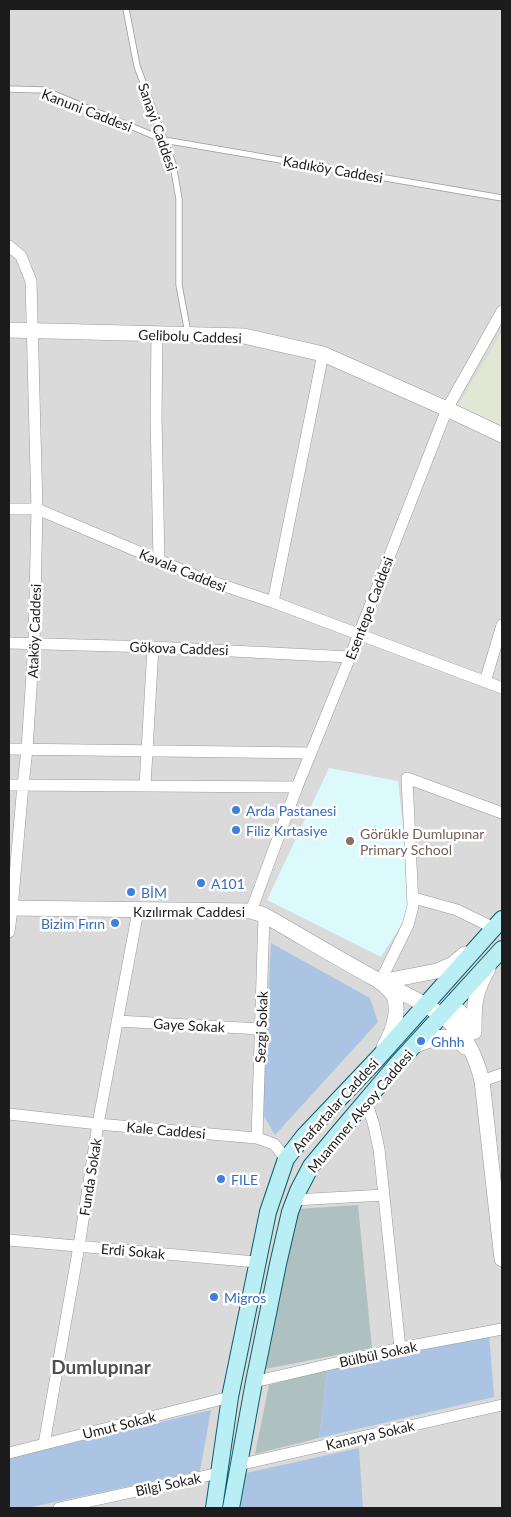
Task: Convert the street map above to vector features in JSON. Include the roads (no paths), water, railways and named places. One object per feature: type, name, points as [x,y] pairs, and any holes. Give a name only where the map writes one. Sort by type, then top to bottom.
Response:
[{"type":"main road","name":"Anafartalar Caddesi","points":[[214,1508],[230,1397],[268,1212],[286,1159],[304,1136],[378,1058],[498,924]]},
{"type":"main road","points":[[447,1010],[499,952]]},
{"type":"main road","name":"Muammer Aksoy Caddesi","points":[[231,1508],[278,1264],[298,1190],[311,1166],[447,1010]]},
{"type":"street","name":"Ataköy Caddesi","points":[[9,246],[21,256],[31,281],[37,509],[34,643],[27,749],[9,932]]},
{"type":"street","name":"Esentepe Caddesi","points":[[258,913],[297,787],[447,408],[502,312]]},
{"type":"street","name":"Gelibolu Caddesi","points":[[9,330],[244,336],[323,354],[447,408],[502,436]]},
{"type":"street","points":[[158,334],[156,416],[159,561]]},
{"type":"street","points":[[273,602],[323,354]]},
{"type":"street","name":"Kavala Caddesi","points":[[9,509],[37,509],[201,578],[273,602],[502,688]]},
{"type":"street","points":[[486,682],[502,625]]},
{"type":"street","name":"Gökova Caddesi","points":[[9,643],[153,647],[350,657]]},
{"type":"street","points":[[145,786],[153,647]]},
{"type":"street","points":[[9,750],[311,753]]},
{"type":"street","points":[[380,982],[410,919],[414,898],[407,778],[502,813]]},
{"type":"street","points":[[9,785],[297,787]]},
{"type":"street","points":[[380,982],[437,971],[453,964],[498,924],[443,905],[414,898]]},
{"type":"street","name":"Kızılırmak Caddesi","points":[[11,909],[258,913],[380,982],[425,1005],[447,1010]]},
{"type":"street","name":"Funda Sokak","points":[[44,1444],[79,1246],[98,1124],[138,911]]},
{"type":"street","name":"Sezgi Sokak","points":[[257,1138],[261,1029],[258,913]]},
{"type":"street","points":[[474,1032],[475,1006],[479,984],[499,952]]},
{"type":"street","points":[[378,1058],[390,1036],[396,1007],[393,995],[380,982]]},
{"type":"street","points":[[447,1010],[464,1016],[474,1032],[479,1048],[502,1259]]},
{"type":"street","points":[[447,1010],[456,1028],[470,1046],[481,1074]]},
{"type":"street","name":"Gaye Sokak","points":[[117,1021],[261,1029]]},
{"type":"street","points":[[414,1046],[440,1037],[452,1038],[462,1043],[481,1074]]},
{"type":"street","points":[[481,1074],[502,1074]]},
{"type":"street","points":[[366,1101],[374,1122],[379,1149],[400,1348]]},
{"type":"street","name":"Kale Caddesi","points":[[9,1114],[257,1138],[274,1144],[286,1159]]},
{"type":"street","points":[[294,1200],[384,1195]]},
{"type":"street","name":"Erdi Sokak","points":[[9,1240],[258,1262]]},
{"type":"street","name":"Bülbül Sokak","points":[[254,1382],[400,1348],[502,1329]]},
{"type":"street","name":"Umut Sokak","points":[[9,1453],[230,1397]]},
{"type":"street","name":"Kanarya Sokak","points":[[238,1465],[502,1405]]},
{"type":"street","name":"Bilgi Sokak","points":[[59,1508],[219,1474]]},
{"type":"lane","name":"Sanayi Caddesi","points":[[126,9],[137,66],[173,164],[179,199],[179,286],[188,336]]},
{"type":"lane","name":"Kanuni Caddesi","points":[[9,89],[44,90],[164,140]]},
{"type":"lane","name":"Kadıköy Caddesi","points":[[164,140],[502,198]]},
{"type":"place","name":"Arda Pastanesi","points":[[236,810]]},
{"type":"place","name":"Filiz Kırtasiye","points":[[236,830]]},
{"type":"place","name":"Görükle Dumlupınar Primary School","points":[[350,841]]},
{"type":"place","name":"A101","points":[[201,883]]},
{"type":"place","name":"BİM","points":[[131,892]]},
{"type":"place","name":"Bizim Fırın","points":[[115,923]]},
{"type":"place","name":"Ghhh","points":[[421,1041]]},
{"type":"place","name":"FILE","points":[[221,1179]]},
{"type":"place","name":"Migros","points":[[214,1297]]},
{"type":"district","name":"Dumlupınar","points":[[101,1366]]}]
